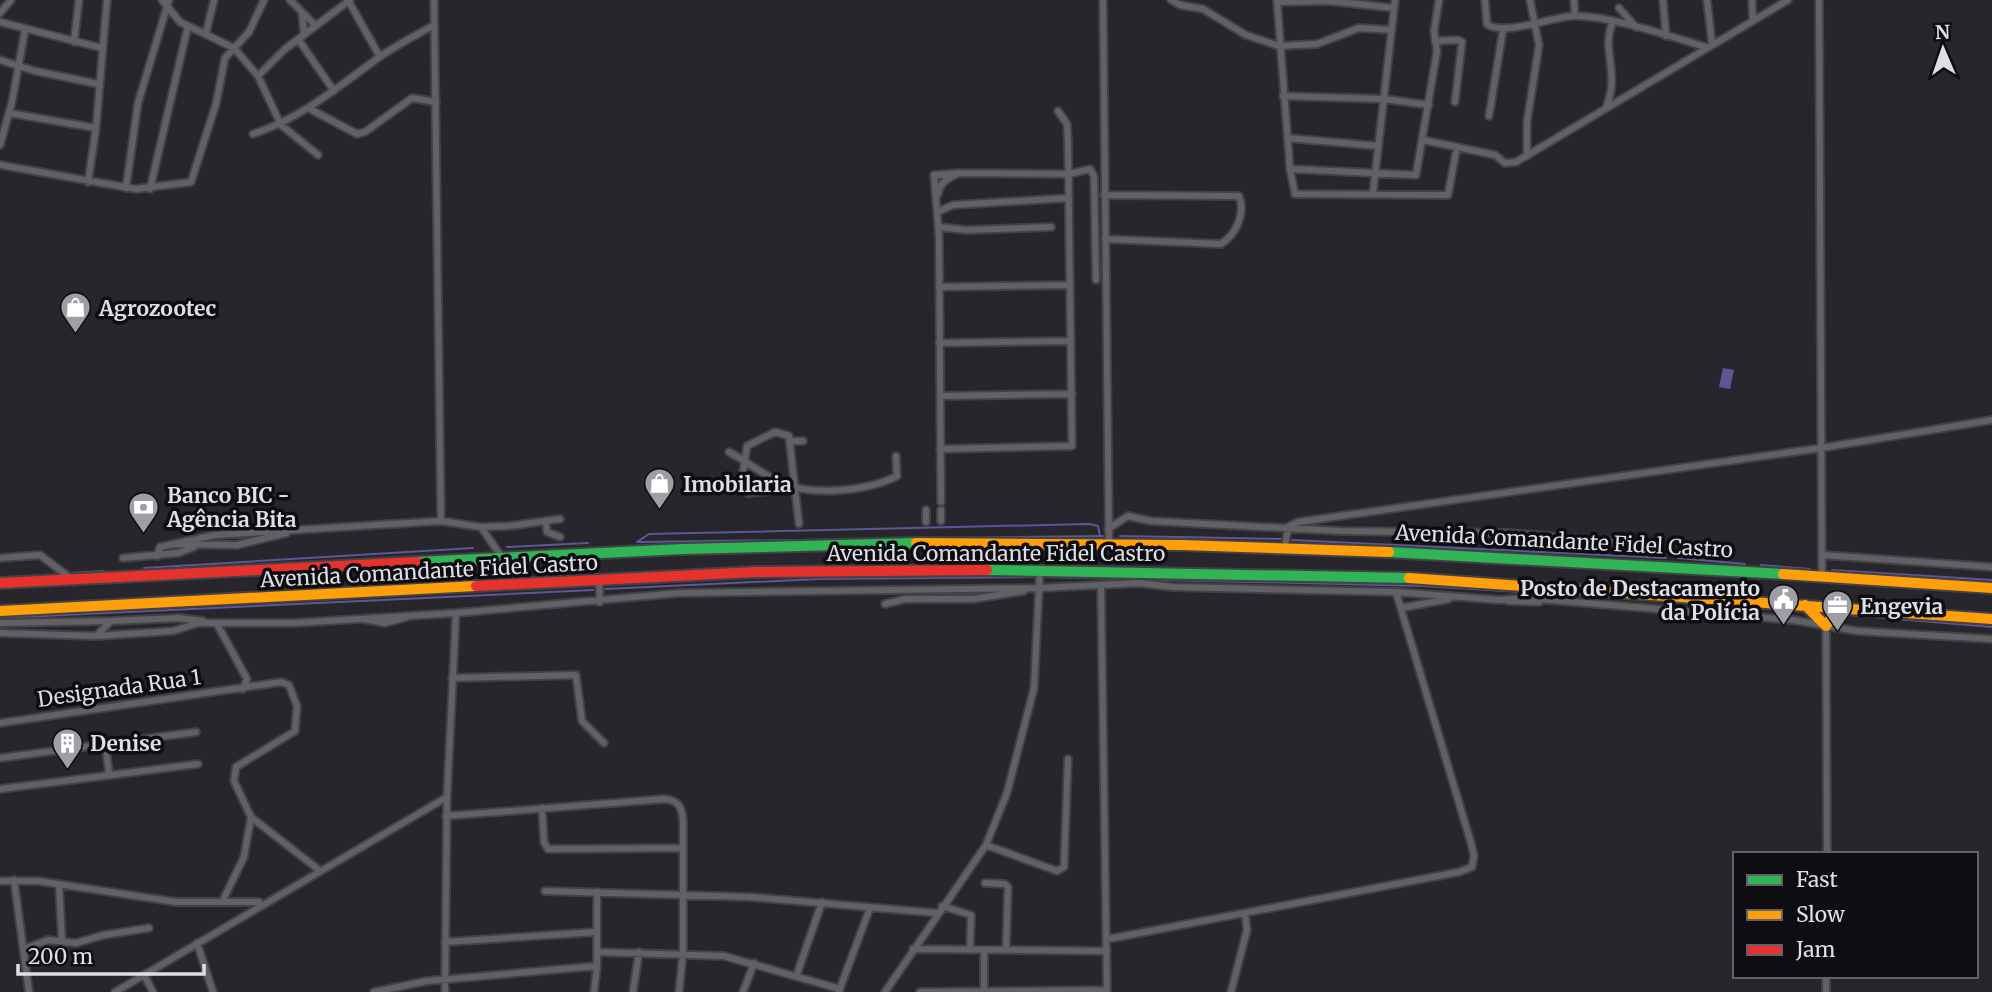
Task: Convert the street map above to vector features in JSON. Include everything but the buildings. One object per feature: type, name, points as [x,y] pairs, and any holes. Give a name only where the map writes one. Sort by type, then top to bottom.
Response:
[{"type":"highway","name":"Avenida Comandante Fidel Castro","points":[[0,583],[501,556],[848,544],[1109,544],[1285,547],[1539,557],[1992,589]]},
{"type":"highway","name":"Avenida Comandante Fidel Castro","points":[[0,611],[755,572],[1040,569],[1403,578],[1802,603],[1992,619]]},
{"type":"highway","points":[[1802,603],[1817,614],[1826,626],[1833,615],[1849,607]]},
{"type":"street","points":[[0,13],[11,0]]},
{"type":"street","points":[[74,42],[79,0]]},
{"type":"street","points":[[88,182],[96,128],[107,0]]},
{"type":"street","points":[[206,33],[214,0]]},
{"type":"street","points":[[0,165],[126,188],[150,189],[186,184],[193,180],[216,104],[225,58],[249,32],[264,0]]},
{"type":"street","points":[[290,0],[315,25]]},
{"type":"street","points":[[258,76],[315,25],[349,0],[380,57]]},
{"type":"street","points":[[434,0],[441,521]]},
{"type":"street","points":[[1103,0],[1109,544]]},
{"type":"street","points":[[1171,0],[1183,6],[1203,9],[1246,35],[1279,46],[1317,44],[1359,29],[1392,30]]},
{"type":"street","points":[[1290,169],[1416,175],[1437,51],[1435,40],[1439,0]]},
{"type":"street","points":[[1485,0],[1487,24],[1503,30],[1532,22],[1575,16],[1709,45]]},
{"type":"street","points":[[1527,156],[1527,122],[1539,45],[1532,22],[1530,0]]},
{"type":"street","points":[[1574,0],[1575,16]]},
{"type":"street","points":[[1664,0],[1666,36]]},
{"type":"street","points":[[1707,0],[1709,45]]},
{"type":"street","points":[[1752,0],[1753,20]]},
{"type":"street","points":[[1423,140],[1495,155],[1508,163],[1527,156],[1788,0]]},
{"type":"street","points":[[1819,0],[1822,577]]},
{"type":"street","points":[[1373,193],[1395,4],[1277,1],[1292,188],[1298,195],[1448,195],[1457,148]]},
{"type":"street","points":[[166,2],[188,26],[234,48],[258,76],[281,125],[318,155]]},
{"type":"street","points":[[126,188],[138,103],[166,2]]},
{"type":"street","points":[[1618,4],[1637,29]]},
{"type":"street","points":[[1605,110],[1614,81],[1608,36],[1616,23],[1618,4]]},
{"type":"street","points":[[302,12],[301,37],[334,91]]},
{"type":"street","points":[[0,22],[102,48]]},
{"type":"street","points":[[253,134],[281,125],[310,109],[380,57],[434,25]]},
{"type":"street","points":[[150,189],[188,26]]},
{"type":"street","points":[[0,145],[9,113],[24,30]]},
{"type":"street","points":[[1489,116],[1503,30]]},
{"type":"street","points":[[1435,40],[1462,42],[1455,102]]},
{"type":"street","points":[[0,60],[35,71],[98,84]]},
{"type":"street","points":[[1283,96],[1384,99],[1429,105]]},
{"type":"street","points":[[310,109],[358,134],[365,132],[412,98],[436,102]]},
{"type":"street","points":[[940,449],[1072,446],[1068,132],[1063,116],[1058,111]]},
{"type":"street","points":[[9,113],[96,128]]},
{"type":"street","points":[[1288,138],[1378,146]]},
{"type":"street","points":[[940,521],[939,227],[934,175],[1069,174],[1090,169],[1094,176],[1096,280]]},
{"type":"street","points":[[937,199],[939,187],[948,178],[959,173]]},
{"type":"street","points":[[1104,195],[1239,196],[1242,202],[1238,224],[1221,244],[1105,239]]},
{"type":"street","points":[[937,212],[953,205],[1069,198]]},
{"type":"street","points":[[939,227],[966,230],[1051,227]]},
{"type":"street","points":[[939,287],[1070,285]]},
{"type":"street","points":[[939,343],[1071,341]]},
{"type":"street","points":[[940,396],[1072,394]]},
{"type":"street","points":[[1288,527],[1298,522],[1821,449],[1992,420]]},
{"type":"street","points":[[782,484],[769,491],[748,493],[742,479],[747,461],[747,446],[775,432],[789,436],[799,524]]},
{"type":"street","points":[[790,441],[803,441]]},
{"type":"street","points":[[729,452],[782,484],[844,490],[876,487],[897,476],[897,456]]},
{"type":"street","points":[[926,509],[926,522]]},
{"type":"street","points":[[1108,528],[1128,516],[1151,521],[1507,533],[1655,545]]},
{"type":"street","points":[[157,556],[160,547],[168,544],[215,535],[441,521],[481,527],[546,524],[559,519]]},
{"type":"street","points":[[546,524],[547,532],[559,537]]},
{"type":"street","points":[[481,527],[501,556]]},
{"type":"street","points":[[1285,547],[1288,527]]},
{"type":"street","points":[[168,544],[237,545],[298,530]]},
{"type":"street","points":[[122,558],[157,556],[199,546]]},
{"type":"street","points":[[0,558],[40,555],[73,580]]},
{"type":"street","points":[[1822,555],[1992,567]]},
{"type":"street","points":[[885,992],[986,845],[1007,793],[1026,729],[1037,661],[1040,569]]},
{"type":"street","points":[[598,581],[600,602]]},
{"type":"street","points":[[0,633],[96,636],[173,631],[198,623],[456,613],[679,593],[905,588],[954,593],[973,599],[1040,588],[1139,583],[1173,587],[1396,592],[1475,597],[1522,604],[1554,601],[1793,620],[1857,631],[1992,639]]},
{"type":"street","points":[[920,992],[1107,991],[1101,586]]},
{"type":"street","points":[[905,588],[920,600]]},
{"type":"street","points":[[1108,939],[1459,872],[1474,863],[1471,843],[1396,592]]},
{"type":"street","points":[[885,604],[954,593]]},
{"type":"street","points":[[1401,608],[1426,601],[1475,597]]},
{"type":"street","points":[[445,992],[446,816],[456,613]]},
{"type":"street","points":[[0,623],[145,622],[193,618],[219,624]]},
{"type":"street","points":[[96,636],[111,621]]},
{"type":"street","points":[[145,622],[173,631]]},
{"type":"street","points":[[219,624],[247,679],[243,689]]},
{"type":"street","points":[[1826,626],[1827,852]]},
{"type":"street","points":[[452,678],[576,675],[582,721],[604,743]]},
{"type":"street","name":"Designada Rua 1","points":[[0,723],[284,683],[293,690],[299,715],[293,735],[236,767],[234,781],[251,817]]},
{"type":"street","points":[[0,758],[196,732]]},
{"type":"street","points":[[105,743],[109,773]]},
{"type":"street","points":[[986,845],[1061,870],[1067,862],[1068,759]]},
{"type":"street","points":[[0,789],[109,773],[198,764]]},
{"type":"street","points":[[115,992],[262,902],[447,797]]},
{"type":"street","points":[[446,816],[671,800],[679,804],[682,813],[684,896],[679,992]]},
{"type":"street","points":[[542,808],[544,842],[548,849],[682,848]]},
{"type":"street","points":[[222,902],[244,857],[251,817],[319,870]]},
{"type":"street","points":[[14,880],[29,992]]},
{"type":"street","points":[[0,881],[59,884],[176,902],[262,902]]},
{"type":"street","points":[[985,883],[1005,884],[1008,887],[1006,950]]},
{"type":"street","points":[[59,884],[62,941]]},
{"type":"street","points":[[545,891],[822,902],[937,913]]},
{"type":"street","points":[[593,992],[597,966],[597,892]]},
{"type":"street","points":[[797,974],[822,902]]},
{"type":"street","points":[[942,906],[971,915],[970,950]]},
{"type":"street","points":[[597,952],[683,953],[754,963],[797,974],[839,990],[870,908]]},
{"type":"street","points":[[1231,992],[1247,930],[1245,913]]},
{"type":"street","points":[[24,949],[44,940],[83,942],[104,935],[149,928]]},
{"type":"street","points":[[445,942],[597,932]]},
{"type":"street","points":[[197,943],[213,992]]},
{"type":"street","points":[[913,949],[1107,951]]},
{"type":"street","points":[[984,950],[984,990]]},
{"type":"street","points":[[633,992],[639,952]]},
{"type":"street","points":[[743,992],[754,963]]},
{"type":"street","points":[[374,992],[446,979],[597,966]]},
{"type":"street","points":[[144,975],[153,992]]},
{"type":"shaded area","points":[[1723,368],[1734,370],[1730,389],[1719,387]]},
{"type":"waterway","points":[[637,542],[649,534],[1089,524],[1098,526],[1100,536]]},
{"type":"waterway","points":[[638,542],[1103,536]]},
{"type":"waterway","points":[[1120,536],[1281,539]]},
{"type":"waterway","points":[[1292,540],[1666,558]]},
{"type":"waterway","points":[[507,547],[588,543]]},
{"type":"waterway","points":[[144,568],[473,548]]},
{"type":"waterway","points":[[1678,558],[1745,564]]},
{"type":"waterway","points":[[1761,565],[1810,569]]},
{"type":"waterway","points":[[1832,570],[1992,580]]},
{"type":"waterway","points":[[70,573],[104,571]]},
{"type":"waterway","points":[[16,577],[46,575]]},
{"type":"waterway","points":[[605,589],[819,579],[1035,577]]},
{"type":"waterway","points":[[1044,577],[1423,586],[1707,603]]},
{"type":"waterway","points":[[0,618],[593,590]]},
{"type":"waterway","points":[[1849,615],[1992,627]]},
{"type":"traffic: fast","points":[[417,562],[683,549],[916,543]]},
{"type":"traffic: fast","points":[[1389,552],[1783,574]]},
{"type":"traffic: fast","points":[[987,570],[1409,578]]},
{"type":"traffic: slow","points":[[916,543],[1182,545],[1389,552]]},
{"type":"traffic: slow","points":[[1783,574],[1992,588]]},
{"type":"traffic: slow","points":[[1409,578],[1992,619]]},
{"type":"traffic: slow","points":[[0,611],[476,586]]},
{"type":"traffic: slow","points":[[1805,605],[1826,626],[1833,615],[1848,607]]},
{"type":"traffic: jam","points":[[0,583],[417,562]]},
{"type":"traffic: jam","points":[[476,586],[755,572],[987,570]]},
{"type":"place","name":"Agrozootec","points":[[76,335]]},
{"type":"place","name":"Imobilaria","points":[[660,511]]},
{"type":"place","name":"Banco BIC - Agência Bita","points":[[144,534]]},
{"type":"place","name":"Posto de Destacamento da Polícia","points":[[1783,627]]},
{"type":"place","name":"Engevia","points":[[1837,633]]},
{"type":"place","name":"Denise","points":[[67,770]]}]
